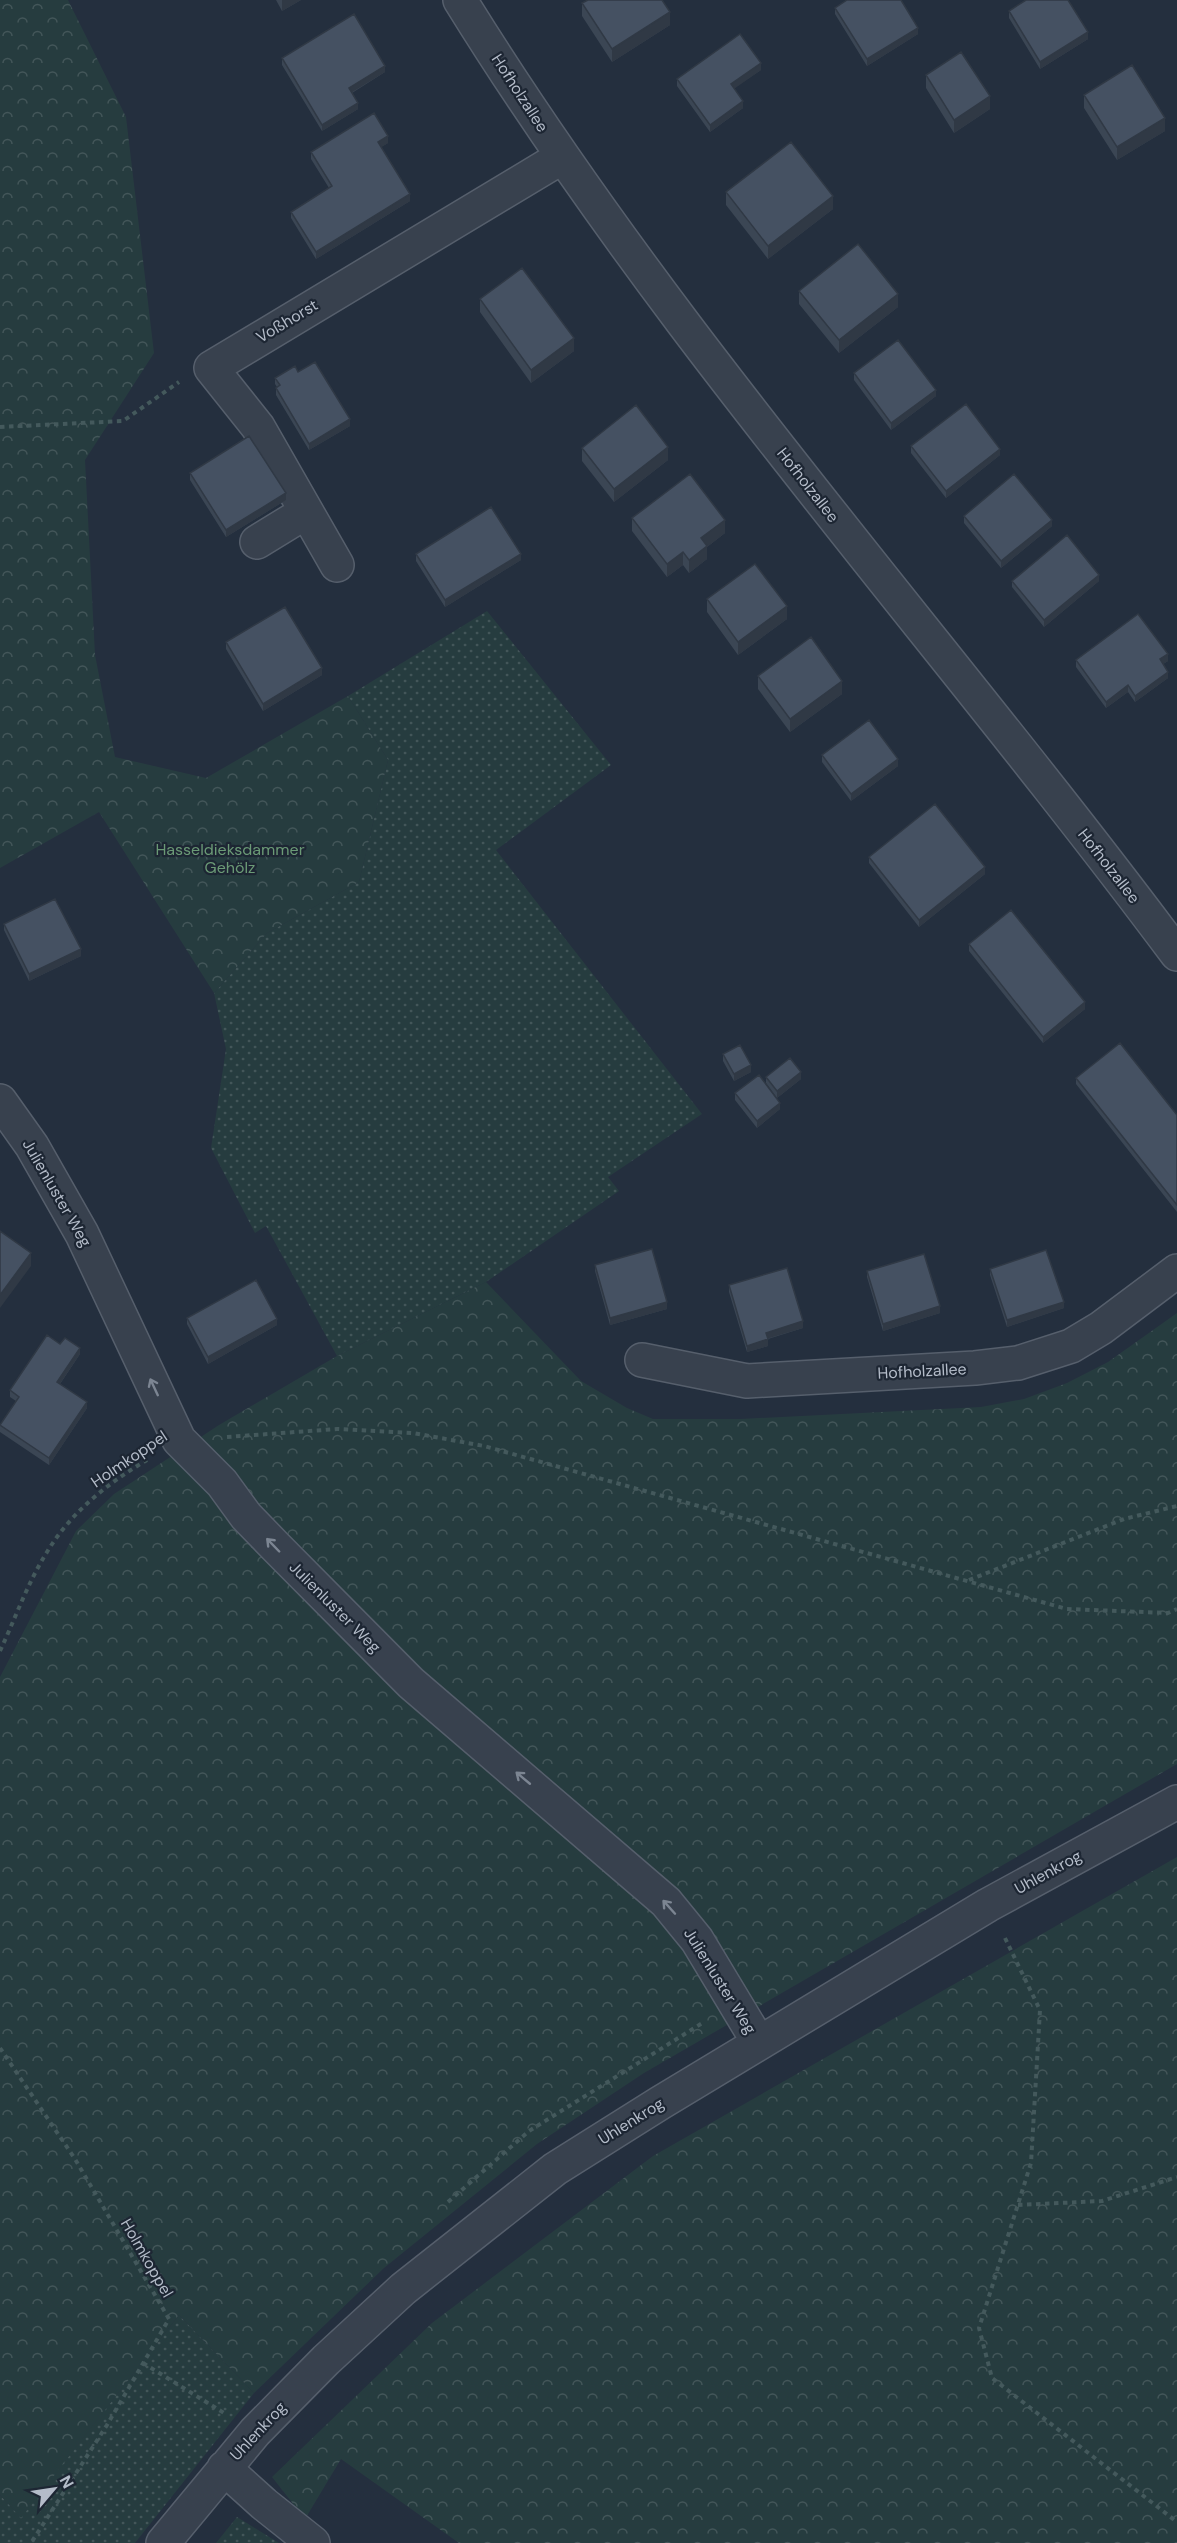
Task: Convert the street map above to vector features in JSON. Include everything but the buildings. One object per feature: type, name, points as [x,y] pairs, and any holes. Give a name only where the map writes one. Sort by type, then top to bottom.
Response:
[{"type":"street","name":"Hofholzallee","points":[[460,0],[562,157],[690,333],[1177,954]]},
{"type":"street","name":"Voßhorst","points":[[211,368],[562,157]]},
{"type":"street","points":[[211,368],[258,427],[337,565]]},
{"type":"street","points":[[257,542],[306,512]]},
{"type":"street","name":"Julienluster Weg","points":[[0,1101],[32,1146],[82,1234],[179,1440],[222,1482],[246,1516],[411,1683],[666,1902],[697,1940],[759,2043]]},
{"type":"street","name":"Hofholzallee","points":[[642,1360],[747,1380],[975,1368],[1018,1363],[1071,1346],[1101,1328],[1177,1271]]},
{"type":"street","name":"Uhlenkrog","points":[[163,2543],[224,2468],[302,2384],[403,2289],[555,2169],[988,1905],[1177,1802]]},
{"type":"street","points":[[224,2468],[313,2543]]},
{"type":"path","points":[[0,427],[123,421],[203,365],[211,368]]},
{"type":"path","points":[[179,1440],[337,1430],[413,1433],[484,1446],[1067,1609],[1168,1612],[1177,1609]]},
{"type":"path","name":"Holmkoppel","points":[[0,1651],[47,1551],[78,1510],[117,1478],[179,1440]]},
{"type":"path","points":[[968,1581],[1124,1519],[1177,1506]]},
{"type":"path","points":[[988,1905],[1040,2010],[1031,2163],[979,2328],[992,2378],[1177,2522]]},
{"type":"path","name":"Holmkoppel","points":[[0,2049],[75,2159],[169,2319],[107,2425],[31,2543]]},
{"type":"path","points":[[1018,2205],[1102,2201],[1177,2177]]},
{"type":"path","points":[[143,2363],[229,2416]]},
{"type":"green space","name":"Hasseldieksdammer Gehölz","points":[[0,0],[68,0],[126,117],[154,353],[85,460],[95,655],[115,757],[206,778],[348,696],[388,760],[359,882],[267,933],[214,993],[99,812],[0,868]]},
{"type":"green space","points":[[487,611],[611,765],[496,850],[702,1114],[608,1177],[619,1191],[486,1282],[337,1356],[266,1226],[255,1233],[211,1148],[226,1049],[214,993],[267,933],[359,882],[388,760],[348,696]]},
{"type":"green space","points":[[486,1282],[581,1381],[627,1408],[653,1419],[741,1419],[981,1407],[1024,1399],[1067,1383],[1108,1362],[1177,1313],[1177,1764],[644,2073],[537,2144],[384,2268],[254,2393],[179,2315],[21,2518],[0,2495],[0,1677],[76,1531],[114,1494],[219,1425],[337,1356]]},
{"type":"green space","points":[[1177,1857],[1177,2543],[459,2543],[341,2459],[305,2519],[272,2477],[432,2323],[653,2156]]},
{"type":"green space","points":[[179,2315],[254,2393],[135,2543],[0,2543],[0,2495],[21,2517]]},
{"type":"green space","points":[[237,2517],[279,2543],[216,2543]]}]
